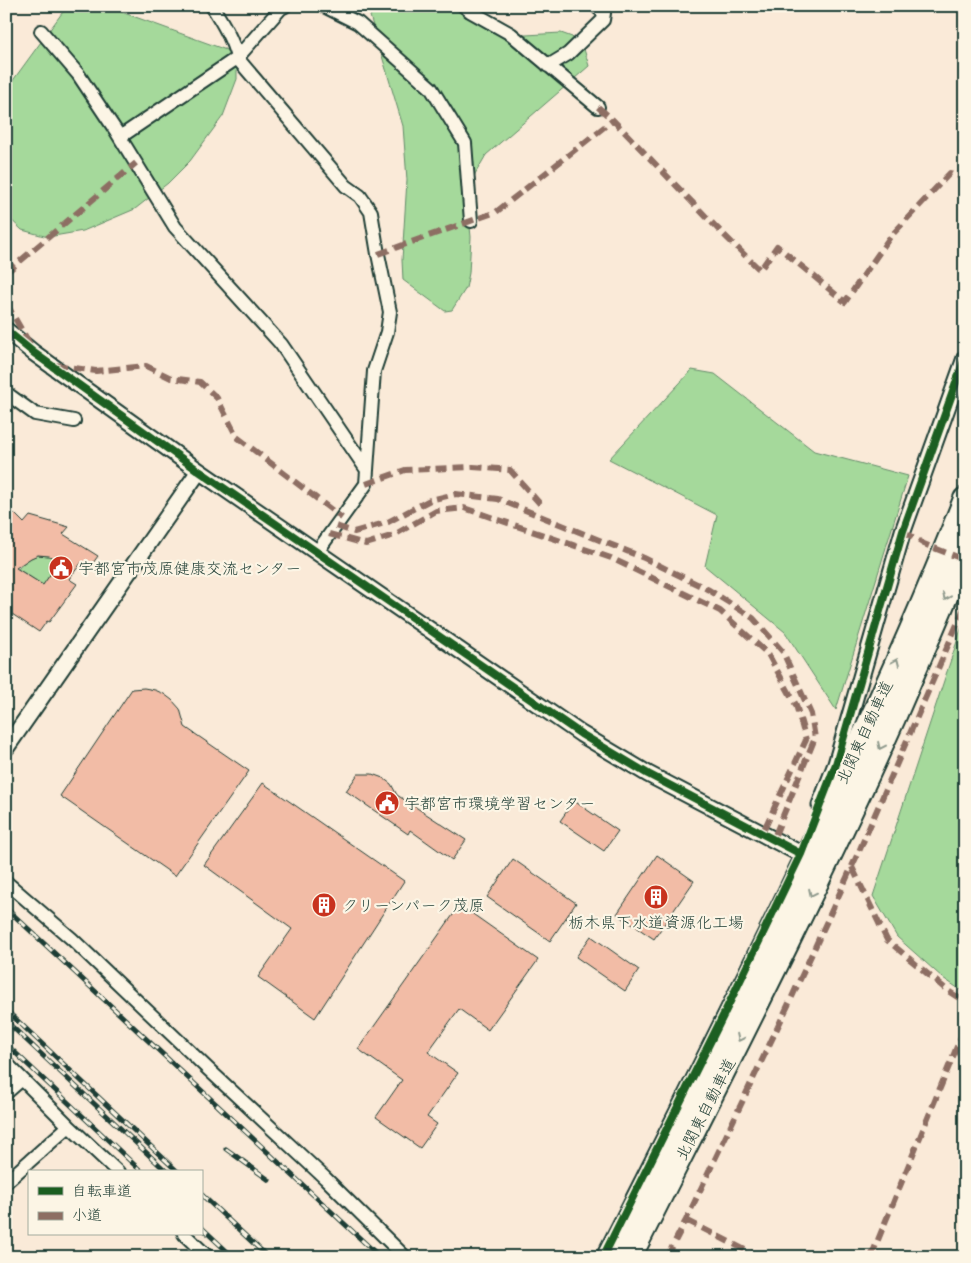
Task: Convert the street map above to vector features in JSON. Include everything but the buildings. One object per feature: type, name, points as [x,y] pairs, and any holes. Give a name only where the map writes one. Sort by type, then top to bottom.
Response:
[{"type":"highway","name":"北関東自動車道","points":[[630,1257],[836,842],[894,717],[957,546],[965,500]]},
{"type":"highway","name":"北関東自動車道","points":[[608,1257],[788,898],[876,709],[957,546]]},
{"type":"street","points":[[212,6],[235,49],[237,58],[346,186],[360,196],[371,212],[390,312],[388,332],[374,370],[366,484],[317,552]]},
{"type":"street","points":[[120,137],[237,58],[281,8],[285,6]]},
{"type":"street","points":[[324,6],[358,23],[431,88],[465,142],[471,221]]},
{"type":"street","points":[[464,6],[510,34],[598,107]]},
{"type":"street","points":[[548,66],[568,54],[604,20],[604,13],[596,6]]},
{"type":"street","points":[[41,30],[78,74],[120,137],[175,227],[281,344],[367,470]]},
{"type":"street","points":[[6,330],[34,353],[199,471],[581,734],[648,774],[801,854]]},
{"type":"street","points":[[602,1257],[720,1023],[801,854],[836,764],[904,531],[965,358]]},
{"type":"street","points":[[6,393],[36,414],[74,421]]},
{"type":"street","points":[[6,748],[199,471]]},
{"type":"street","points":[[6,882],[72,939],[325,1178],[405,1257]]},
{"type":"street","points":[[6,1063],[116,1170]]},
{"type":"street","points":[[6,1093],[22,1078]]},
{"type":"street","points":[[6,1182],[69,1126]]},
{"type":"street","points":[[186,1236],[208,1257]]},
{"type":"green space","points":[[70,6],[105,6],[229,51],[237,57],[237,79],[223,116],[190,161],[168,183],[135,209],[83,231],[48,237],[22,230],[6,215],[6,90],[62,13]]},
{"type":"green space","points":[[379,6],[473,6],[508,36],[561,33],[572,37],[584,49],[589,66],[486,155],[475,174],[468,206],[471,237],[469,273],[466,288],[452,310],[445,311],[403,280],[402,260],[407,180],[403,126],[370,16]]},
{"type":"green space","points":[[692,370],[715,374],[814,451],[908,476],[836,710],[785,632],[705,566],[717,515],[609,459]]},
{"type":"green space","points":[[38,555],[60,560],[43,585],[18,569],[27,560]]},
{"type":"green space","points":[[965,617],[965,993],[943,978],[897,937],[873,896]]},
{"type":"railway","points":[[6,908],[380,1257]]},
{"type":"railway","points":[[6,1010],[176,1170]]},
{"type":"railway","points":[[6,1021],[165,1170]]},
{"type":"railway","points":[[6,1044],[140,1170]]},
{"type":"railway","points":[[226,1149],[269,1180]]},
{"type":"railway","points":[[202,1195],[268,1257]]},
{"type":"railway","points":[[202,1228],[233,1257]]},
{"type":"marked path","points":[[598,107],[760,270],[777,246],[845,302],[890,237],[950,173],[965,178]]},
{"type":"marked path","points":[[378,254],[496,212],[613,120]]},
{"type":"marked path","points":[[6,273],[136,163]]},
{"type":"marked path","points":[[6,303],[31,346]]},
{"type":"marked path","points":[[55,365],[96,371],[146,366],[171,378],[200,382],[217,398],[237,437],[342,518]]},
{"type":"marked path","points":[[366,484],[405,470],[473,467],[510,470],[542,506]]},
{"type":"marked path","points":[[336,526],[354,532],[388,522],[430,500],[456,494],[498,499],[644,558],[709,590],[753,618],[783,652],[811,714],[815,738],[773,840]]},
{"type":"marked path","points":[[329,534],[366,544],[394,535],[436,511],[464,508],[611,558],[720,611],[768,654],[796,705],[806,740],[762,834]]},
{"type":"marked path","points":[[903,531],[924,544],[965,560]]},
{"type":"marked path","points":[[667,1257],[792,997],[860,849],[965,606]]},
{"type":"marked path","points":[[852,867],[887,940],[948,991],[965,1002]]},
{"type":"marked path","points":[[871,1257],[965,1027]]},
{"type":"marked path","points":[[686,1220],[759,1257]]},
{"type":"cycle path","points":[[6,330],[34,353],[199,471],[581,734],[648,774],[801,854]]},
{"type":"cycle path","points":[[603,1257],[801,854],[836,764],[903,531],[965,358]]},
{"type":"place","name":"宇都宮市茂原健康交流センター","points":[[61,568]]},
{"type":"place","name":"宇都宮市環境学習センター","points":[[387,803]]},
{"type":"place","name":"栃木県下水道資源化工場","points":[[656,897]]},
{"type":"place","name":"クリーンパーク茂原","points":[[324,905]]}]
